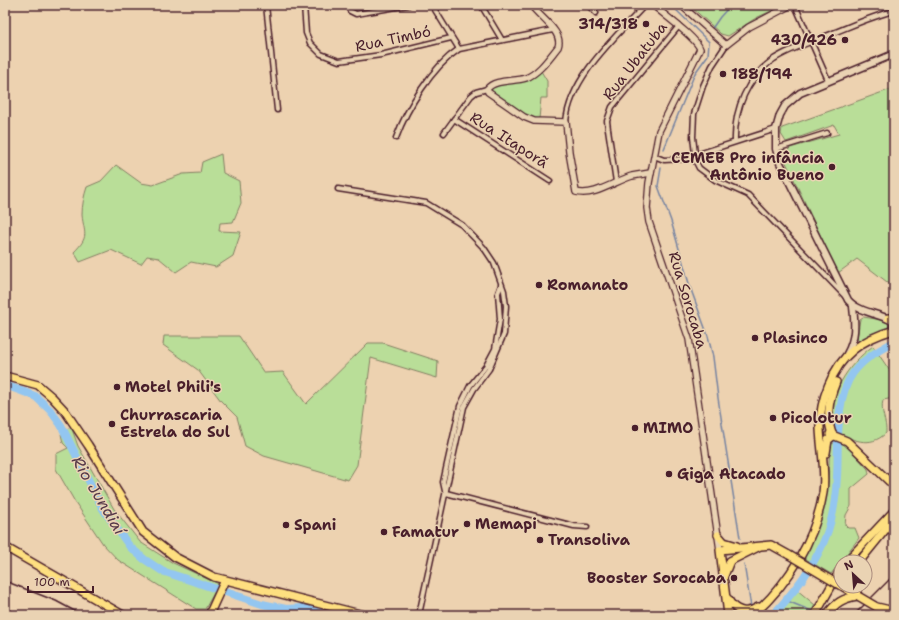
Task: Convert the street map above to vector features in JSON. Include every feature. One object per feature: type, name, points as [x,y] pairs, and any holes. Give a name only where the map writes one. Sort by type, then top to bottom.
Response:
[{"type":"main road","points":[[846,357],[853,340],[855,326],[853,307],[848,300],[786,177],[776,149],[776,129],[780,115],[792,98],[828,80],[894,54]]},
{"type":"main road","points":[[837,437],[829,424],[829,410],[833,389],[843,368],[856,353],[891,334],[893,330],[891,318],[872,315],[853,307]]},
{"type":"main road","points":[[824,463],[820,429],[822,410],[827,391],[838,367],[846,357],[863,344],[893,330]]},
{"type":"main road","points":[[5,376],[38,385],[65,411],[143,532],[158,545],[182,561],[225,582],[364,615]]},
{"type":"main road","points":[[822,410],[825,428],[837,437],[847,441],[894,486]]},
{"type":"main road","points":[[753,615],[769,599],[792,570],[801,555],[815,522],[823,492],[824,463],[827,444],[837,437]]},
{"type":"main road","points":[[854,554],[894,511]]},
{"type":"main road","points":[[866,554],[894,519]]},
{"type":"main road","points":[[718,535],[729,544],[749,546]]},
{"type":"main road","points":[[721,559],[730,561],[764,545]]},
{"type":"main road","points":[[720,550],[764,545],[777,548],[833,581]]},
{"type":"main road","points":[[5,547],[123,615]]},
{"type":"main road","name":"Rua Sorocaba","points":[[720,550],[727,596],[728,615]]},
{"type":"main road","points":[[724,577],[730,561]]},
{"type":"main road","points":[[209,615],[225,582]]},
{"type":"main road","points":[[815,615],[833,583]]},
{"type":"main road","points":[[855,594],[888,615]]},
{"type":"main road","points":[[727,596],[733,606],[745,612],[753,610],[769,599]]},
{"type":"main road","points":[[827,615],[840,601],[858,596]]},
{"type":"main road","points":[[876,607],[894,611]]},
{"type":"street","points":[[266,5],[277,110]]},
{"type":"street","name":"Rua Timbó","points":[[304,5],[306,33],[310,43],[321,54],[339,61],[381,55],[451,38]]},
{"type":"street","points":[[347,5],[350,11],[356,14],[408,5]]},
{"type":"street","points":[[432,5],[459,49]]},
{"type":"street","points":[[481,5],[502,40]]},
{"type":"street","points":[[444,133],[471,96],[476,92],[487,89],[493,85],[526,78],[534,73],[558,48],[560,42],[558,35],[531,5]]},
{"type":"street","points":[[588,5],[596,13]]},
{"type":"street","points":[[645,5],[579,82],[567,110],[566,134],[576,192],[582,193],[632,176],[651,173]]},
{"type":"street","points":[[653,5],[678,26]]},
{"type":"street","points":[[682,5],[704,23],[726,45]]},
{"type":"street","points":[[791,5],[750,26],[726,45],[712,66],[698,101],[693,126],[694,156],[699,168],[706,174],[715,180],[748,195],[848,300]]},
{"type":"street","points":[[795,5],[828,80]]},
{"type":"street","points":[[735,141],[737,113],[743,97],[762,69],[775,59],[811,42],[873,17],[894,11]]},
{"type":"street","name":"Rua Sorocaba","points":[[678,26],[699,46],[699,52],[659,131],[651,173],[647,215],[689,340],[720,550]]},
{"type":"street","name":"Rua Ubatuba","points":[[616,182],[607,121],[612,108],[678,26]]},
{"type":"street","points":[[396,138],[411,106],[439,67],[450,55],[459,49],[553,30]]},
{"type":"street","points":[[487,89],[494,97],[534,121],[566,122]]},
{"type":"street","name":"Rua Itaporã","points":[[454,119],[550,181]]},
{"type":"street","points":[[654,156],[664,160],[676,160],[694,156],[735,141],[776,129]]},
{"type":"street","points":[[776,149],[827,133]]},
{"type":"street","points":[[338,189],[426,203],[462,225],[484,248],[494,263],[502,285],[506,306],[504,334],[489,369],[474,389],[464,407],[420,610],[417,615]]},
{"type":"street","points":[[446,493],[574,526],[587,527]]},
{"type":"street","points":[[420,610],[422,615]]},
{"type":"green space","points":[[689,5],[784,5],[756,18],[728,36],[721,34]]},
{"type":"green space","points":[[541,71],[547,81],[547,98],[541,98],[539,119],[528,116],[490,90],[492,87],[527,80]]},
{"type":"green space","points":[[894,88],[894,283],[891,285],[857,259],[838,273],[783,156],[790,148],[839,134],[834,125],[786,142],[781,134],[782,128]]},
{"type":"green space","points":[[221,154],[223,173],[239,181],[241,203],[233,222],[220,223],[219,231],[241,232],[233,256],[216,267],[191,262],[176,272],[159,258],[147,256],[141,264],[111,250],[80,262],[74,252],[79,247],[85,235],[82,211],[87,187],[101,181],[116,165],[141,183],[153,185],[183,174],[200,173],[202,162]]},
{"type":"green space","points":[[863,317],[889,321],[891,328],[861,342],[857,339],[860,319]]},
{"type":"green space","points":[[164,336],[239,336],[264,373],[283,372],[306,404],[368,343],[383,343],[438,361],[437,378],[371,358],[357,465],[348,480],[264,456],[245,446],[237,417],[221,401],[198,370],[163,345]]},
{"type":"green space","points":[[873,346],[894,377],[894,398],[883,400],[882,404],[886,424],[886,433],[874,441],[867,442],[854,440],[834,430],[832,418],[833,405],[841,382],[855,362]]},
{"type":"green space","points":[[68,428],[72,429],[78,446],[114,509],[140,542],[173,563],[219,584],[205,609],[196,609],[118,560],[103,544],[75,502],[56,469],[56,454],[68,448],[63,443],[61,434]]},
{"type":"green space","points":[[842,441],[868,469],[869,474],[851,489],[851,506],[846,515],[845,525],[848,528],[855,528],[859,538],[847,554],[833,554],[833,571],[831,574],[804,558],[818,526],[828,483],[830,444]]},
{"type":"green space","points":[[796,589],[815,605],[809,615],[775,615]]},
{"type":"waterway","points":[[664,149],[695,73],[708,55],[709,42],[671,5]]},
{"type":"waterway","points":[[711,30],[731,5]]},
{"type":"waterway","points":[[661,168],[658,186],[671,221],[690,287],[708,336],[713,357],[740,538]]},
{"type":"waterway","name":"Rio Jundiaí","points":[[773,615],[791,594],[808,570],[822,546],[827,533],[835,499],[840,409],[847,384],[853,373],[866,359],[894,342]]},
{"type":"waterway","name":"Rio Jundiaí","points":[[5,385],[35,396],[50,410],[61,425],[103,509],[130,547],[144,559],[162,571],[262,604],[286,609],[303,608],[326,615]]},
{"type":"waterway","points":[[744,564],[751,607]]},
{"type":"waterway","points":[[785,600],[814,612]]},
{"type":"railway","points":[[854,615],[894,575]]},
{"type":"railway","points":[[5,581],[56,601],[82,615]]},
{"type":"place","name":"314/318","points":[[646,24]]},
{"type":"place","name":"430/426","points":[[845,40]]},
{"type":"place","name":"188/194","points":[[723,74]]},
{"type":"place","name":"CEMEB Pro infância Antônio Bueno","points":[[832,167]]},
{"type":"place","name":"Romanato","points":[[539,285]]},
{"type":"place","name":"Plasinco","points":[[755,338]]},
{"type":"place","name":"Motel Phili's","points":[[117,387]]},
{"type":"place","name":"Picolotur","points":[[773,418]]},
{"type":"place","name":"Churrascaria Estrela do Sul","points":[[112,424]]},
{"type":"place","name":"MIMO","points":[[635,428]]},
{"type":"place","name":"Giga Atacado","points":[[669,474]]},
{"type":"place","name":"Memapi","points":[[467,524]]},
{"type":"place","name":"Spani","points":[[286,525]]},
{"type":"place","name":"Famatur","points":[[384,532]]},
{"type":"place","name":"Transoliva","points":[[540,540]]},
{"type":"place","name":"Booster Sorocaba","points":[[734,578]]}]
